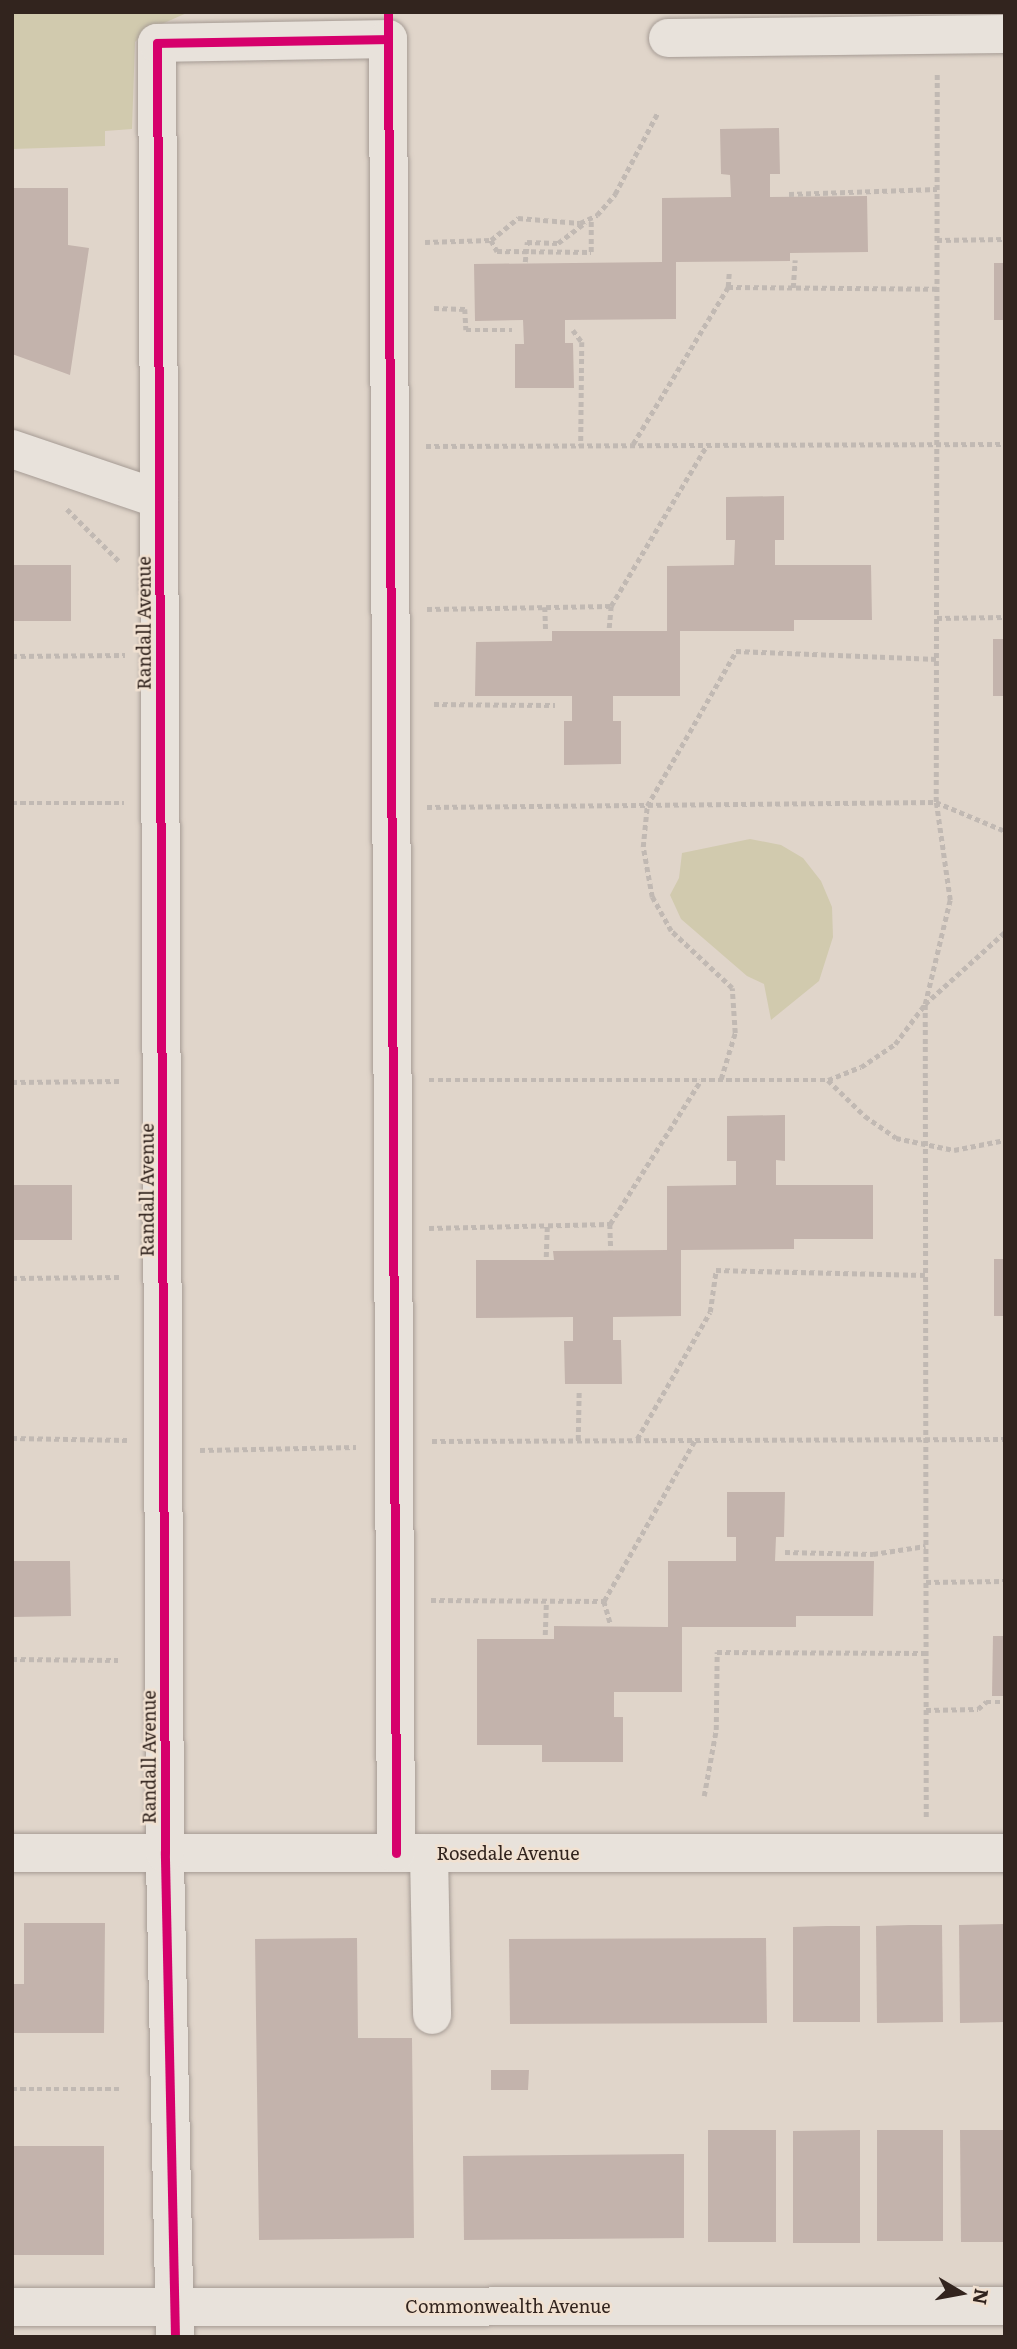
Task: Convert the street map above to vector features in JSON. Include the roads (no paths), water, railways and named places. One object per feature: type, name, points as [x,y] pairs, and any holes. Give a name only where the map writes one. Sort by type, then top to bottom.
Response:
[{"type":"street","points":[[668,38],[1005,34]]},
{"type":"street","name":"Randall Avenue","points":[[175,2321],[165,1853],[157,43],[388,40],[393,1228],[378,1445],[395,1600],[413,1853]]},
{"type":"street","points":[[12,449],[159,499]]},
{"type":"street","name":"Rosedale Avenue","points":[[12,1853],[1005,1853]]},
{"type":"street","points":[[413,1853],[432,2015]]},
{"type":"street","name":"Commonwealth Avenue","points":[[12,2307],[175,2321],[1005,2306]]}]
